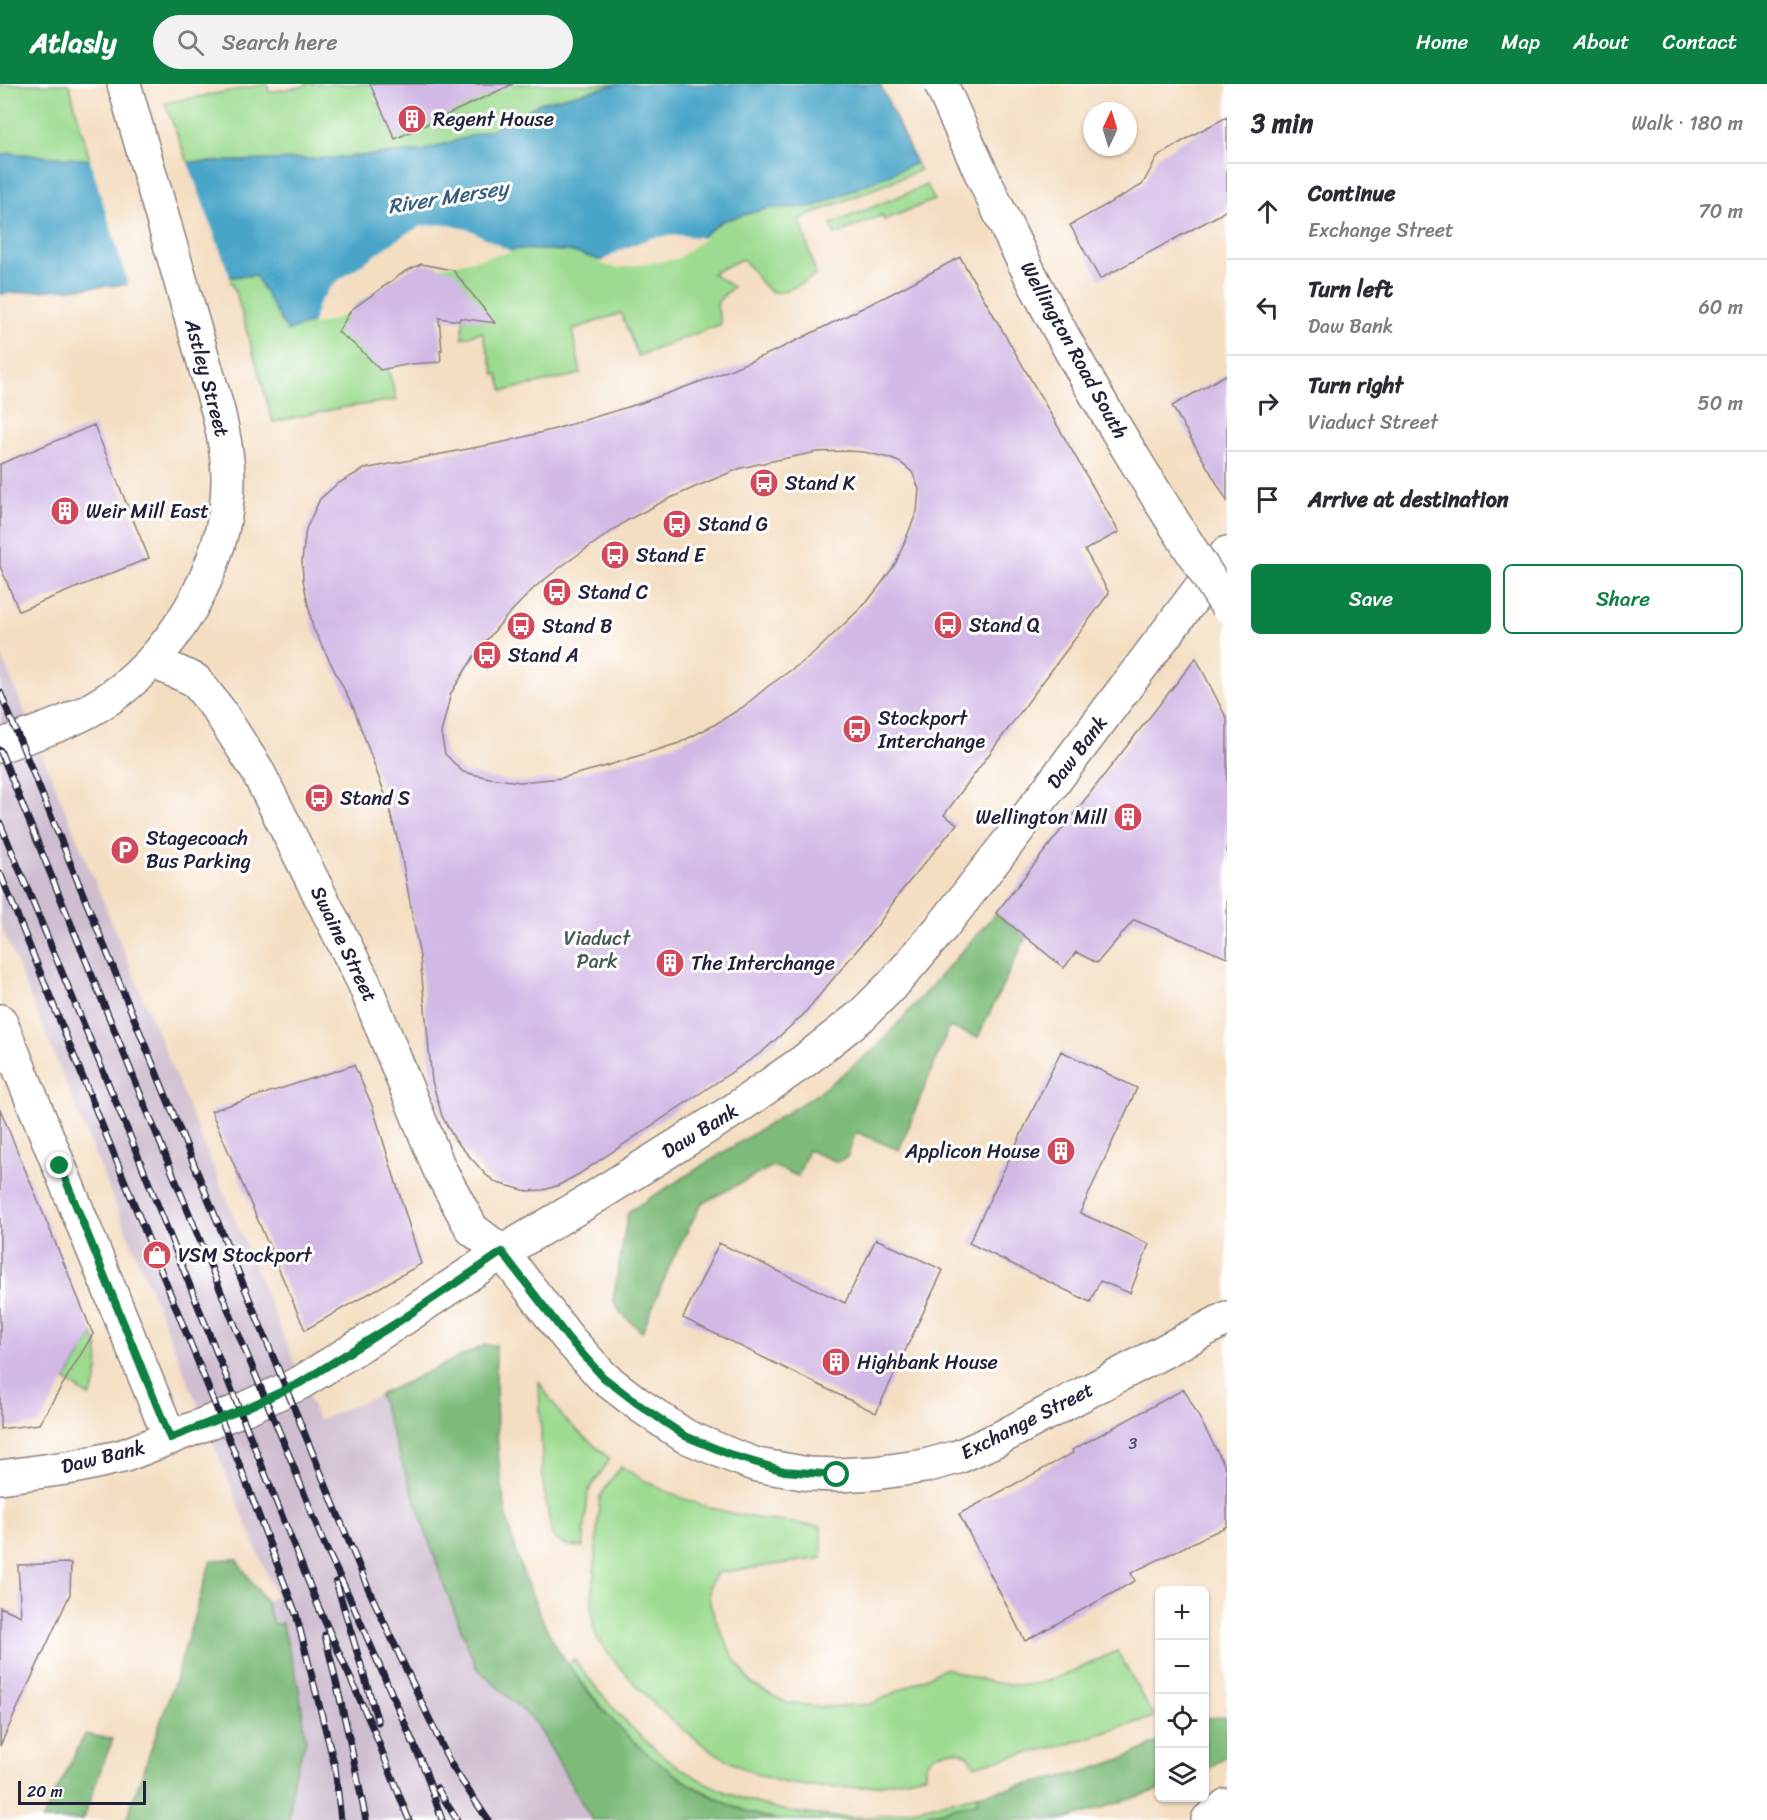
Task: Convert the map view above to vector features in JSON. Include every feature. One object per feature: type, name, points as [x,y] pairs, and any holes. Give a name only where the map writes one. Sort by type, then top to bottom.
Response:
[{"type":"main road","name":"Astley Street","points":[[0,746],[64,722],[97,706],[126,686],[152,661],[181,624],[207,573],[218,547],[225,515],[228,479],[225,440],[124,84]]},
{"type":"main road","name":"Wellington Road South","points":[[941,84],[996,206],[1036,287],[1095,392],[1187,545],[1227,606]]},
{"type":"main road","name":"Daw Bank","points":[[0,1477],[74,1467],[123,1456],[246,1408],[300,1383],[401,1320],[502,1252],[734,1110],[804,1061],[861,1016],[896,982],[1010,840],[1227,554]]},
{"type":"main road","name":"Swaine Street","points":[[152,661],[195,680],[230,727],[257,770],[375,1007],[439,1168],[472,1229],[502,1252]]},
{"type":"main road","points":[[0,1021],[170,1438]]},
{"type":"main road","name":"Exchange Street","points":[[502,1252],[568,1338],[603,1377],[638,1404],[685,1436],[734,1456],[776,1469],[809,1474],[875,1473],[925,1466],[958,1457],[998,1439],[1227,1318]]},
{"type":"main road","points":[[1208,1820],[1227,1806]]},
{"type":"shaded area","points":[[0,652],[318,1420],[379,1395],[444,1585],[512,1702],[536,1723],[592,1820],[289,1820],[293,1778],[306,1740],[299,1688],[282,1623],[275,1625],[266,1602],[276,1596],[0,923]]},
{"type":"green space","points":[[0,84],[69,84],[90,160],[9,153],[0,156]]},
{"type":"green space","points":[[267,84],[269,92],[305,86],[305,84],[618,84],[540,103],[496,128],[422,151],[331,158],[188,163],[165,103]]},
{"type":"green space","points":[[916,163],[920,170],[800,219],[816,275],[799,285],[784,291],[772,292],[764,286],[742,259],[712,273],[733,287],[719,300],[717,306],[721,324],[638,356],[621,313],[572,330],[581,374],[503,391],[498,374],[495,375],[482,332],[462,338],[464,309],[450,306],[386,362],[397,400],[340,408],[273,422],[236,293],[229,277],[430,267],[517,249],[569,251],[617,265],[676,256],[722,221],[769,208],[813,207]]},
{"type":"green space","points":[[927,185],[934,200],[884,220],[882,215],[835,235],[831,224]]},
{"type":"green space","points":[[996,913],[1026,937],[978,1037],[949,1027],[899,1150],[856,1132],[847,1157],[837,1162],[808,1150],[798,1176],[773,1166],[701,1204],[671,1263],[642,1332],[620,1312],[613,1300],[628,1212],[817,1094],[876,1048]]},
{"type":"green space","points":[[93,1334],[98,1350],[99,1366],[90,1397],[66,1380]]},
{"type":"green space","points":[[485,1345],[496,1345],[498,1453],[509,1529],[528,1585],[558,1650],[604,1711],[654,1759],[712,1797],[777,1820],[592,1820],[536,1723],[476,1667],[444,1585],[379,1395]]},
{"type":"green space","points":[[539,1382],[564,1419],[610,1459],[588,1492],[583,1547],[561,1543],[552,1535],[543,1483]]},
{"type":"green space","points":[[621,1466],[668,1492],[717,1510],[767,1520],[821,1526],[822,1558],[717,1573],[709,1587],[710,1605],[736,1662],[753,1685],[787,1703],[825,1707],[871,1704],[946,1668],[993,1682],[1012,1685],[1034,1684],[1071,1672],[1117,1651],[1154,1717],[1072,1743],[975,1765],[968,1756],[960,1752],[943,1752],[928,1761],[925,1775],[869,1786],[836,1788],[793,1784],[769,1779],[746,1770],[701,1743],[661,1710],[611,1658],[596,1635],[592,1620],[592,1599],[600,1496]]},
{"type":"green space","points":[[236,1559],[266,1602],[274,1625],[282,1623],[299,1688],[306,1740],[293,1778],[289,1820],[126,1820],[175,1681],[211,1560]]},
{"type":"green space","points":[[574,1659],[614,1709],[648,1743],[683,1769],[732,1795],[785,1810],[841,1817],[869,1817],[896,1813],[977,1795],[978,1802],[904,1820],[777,1820],[732,1806],[692,1785],[653,1759],[619,1729],[568,1665]]},
{"type":"green space","points":[[1227,1717],[1227,1755],[1209,1769],[1209,1748],[1209,1718]]},
{"type":"green space","points":[[85,1734],[113,1739],[83,1820],[42,1820]]},
{"type":"green space","points":[[1155,1743],[1155,1791],[1064,1820],[904,1820],[978,1802],[977,1795],[1094,1768],[1138,1752]]},
{"type":"water","name":"River Mersey","points":[[618,84],[880,84],[916,163],[813,207],[769,208],[722,221],[676,256],[617,265],[569,251],[517,249],[430,267],[363,307],[287,331],[255,275],[0,294],[0,156],[9,153],[136,164],[331,158],[422,151],[496,128],[540,103]]},
{"type":"pier","points":[[89,157],[137,161],[187,160],[231,280],[129,287]]},
{"type":"pier","points":[[445,224],[470,230],[512,252],[440,267],[424,265],[410,269],[356,305],[348,315],[312,326],[318,304],[336,282],[407,233],[422,226]]},
{"type":"pier","points":[[678,235],[705,238],[677,259],[617,268],[599,263],[619,251],[650,238]]},
{"type":"building","name":"Regent House","points":[[370,84],[513,84],[395,139]]},
{"type":"building","points":[[1227,117],[1227,209],[1100,279],[1070,225],[1142,185],[1158,156]]},
{"type":"building","name":"Viaduct Park","points":[[960,257],[1119,532],[1085,550],[1109,593],[944,815],[957,824],[803,1015],[762,1052],[559,1185],[544,1190],[527,1191],[497,1183],[486,1175],[455,1140],[442,1116],[432,1081],[420,957],[401,853],[387,800],[354,709],[313,628],[303,580],[302,560],[306,529],[320,499],[337,484],[364,469],[504,442],[641,403],[777,350]],"holes":[[[817,452],[864,452],[901,463],[912,472],[919,489],[917,511],[896,563],[867,602],[811,656],[743,707],[679,743],[561,778],[520,782],[490,778],[463,772],[445,754],[441,733],[451,693],[476,653],[535,587],[566,563],[628,520],[664,501],[741,468]]]},
{"type":"building","points":[[421,264],[453,270],[495,323],[460,318],[459,321],[439,318],[441,362],[410,364],[380,370],[360,349],[338,332],[351,310],[404,272]]},
{"type":"building","points":[[1227,374],[1227,501],[1172,406]]},
{"type":"building","name":"Weir Mill East","points":[[94,425],[149,558],[19,611],[0,566],[0,464]]},
{"type":"building","name":"Wellington Mill","points":[[1196,658],[1227,719],[1227,958],[1134,920],[1097,963],[1076,952],[1064,968],[996,913]]},
{"type":"building","name":"Applicon House","points":[[1061,1051],[1137,1088],[1080,1213],[1149,1244],[1130,1293],[1100,1281],[1090,1302],[969,1243]]},
{"type":"building","points":[[354,1065],[372,1105],[421,1264],[305,1330],[211,1111]]},
{"type":"building","points":[[0,1109],[93,1334],[39,1424],[0,1429]]},
{"type":"building","name":"Highbank House","points":[[876,1239],[943,1270],[876,1413],[683,1318],[719,1243],[845,1303]]},
{"type":"building","points":[[1184,1389],[1227,1470],[1227,1526],[1131,1573],[1135,1581],[1025,1641],[959,1514],[1073,1453],[1072,1450]]},
{"type":"building","points":[[71,1563],[70,1594],[0,1746],[0,1607],[21,1616],[18,1565]]},
{"type":"railway","points":[[0,692],[368,1588],[450,1763],[488,1820]]},
{"type":"railway","points":[[0,750],[324,1544],[425,1770],[442,1820]]},
{"type":"railway","points":[[0,823],[132,1141],[318,1606],[374,1731],[409,1820]]},
{"type":"railway","points":[[0,873],[240,1466],[296,1614],[335,1767],[341,1820]]},
{"type":"railway","points":[[336,1582],[378,1722]]},
{"type":"railway","points":[[325,1635],[366,1820]]},
{"type":"railway","points":[[437,1788],[457,1820]]},
{"type":"place","name":"Regent House","points":[[412,119]]},
{"type":"place","name":"Stand K","points":[[764,483]]},
{"type":"place","name":"Weir Mill East","points":[[65,511]]},
{"type":"place","name":"Stand G","points":[[677,524]]},
{"type":"place","name":"Stand E","points":[[615,555]]},
{"type":"place","name":"Stand C","points":[[557,592]]},
{"type":"place","name":"Stand Q","points":[[948,625]]},
{"type":"place","name":"Stand B","points":[[521,626]]},
{"type":"place","name":"Stand A","points":[[487,655]]},
{"type":"place","name":"Stockport Interchange","points":[[857,729]]},
{"type":"place","name":"Stand S","points":[[319,798]]},
{"type":"place","name":"Wellington Mill","points":[[1128,817]]},
{"type":"place","name":"Stagecoach Bus Parking","points":[[125,850]]},
{"type":"place","name":"The Interchange","points":[[670,963]]},
{"type":"place","name":"Applicon House","points":[[1061,1151]]},
{"type":"place","name":"VSM Stockport","points":[[157,1255]]},
{"type":"place","name":"Highbank House","points":[[836,1362]]},
{"type":"route","points":[[60,1166],[170,1438],[246,1408],[300,1383],[401,1320],[502,1252],[568,1338],[603,1377],[685,1436],[734,1456],[784,1471],[837,1475]]}]
